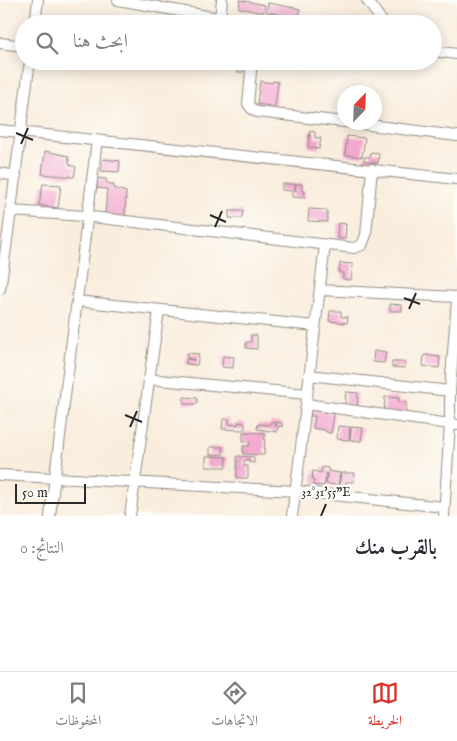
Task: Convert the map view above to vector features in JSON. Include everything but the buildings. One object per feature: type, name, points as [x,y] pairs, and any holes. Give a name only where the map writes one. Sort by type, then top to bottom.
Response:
[{"type":"street","points":[[36,15],[38,0]]},
{"type":"street","points":[[118,0],[141,2],[209,15]]},
{"type":"street","points":[[220,15],[222,0]]},
{"type":"street","points":[[367,0],[378,15]]},
{"type":"street","points":[[0,43],[15,45]]},
{"type":"street","points":[[442,52],[457,54]]},
{"type":"street","points":[[0,288],[29,70]]},
{"type":"street","points":[[251,70],[248,104],[252,109],[258,112],[337,121]]},
{"type":"street","points":[[382,127],[457,136]]},
{"type":"street","points":[[0,130],[457,179]]},
{"type":"street","points":[[50,516],[97,140]]},
{"type":"street","points":[[11,212],[88,216],[354,248],[362,245],[366,235],[372,169]]},
{"type":"street","points":[[0,173],[16,176]]},
{"type":"street","points":[[292,516],[325,245]]},
{"type":"street","points":[[0,475],[296,491],[444,512],[452,474],[453,424],[450,391],[455,355],[457,298],[320,290]]},
{"type":"street","points":[[77,301],[315,326]]},
{"type":"street","points":[[130,516],[159,310]]},
{"type":"street","points":[[309,375],[450,391]]},
{"type":"street","points":[[148,379],[306,399],[453,424]]}]
